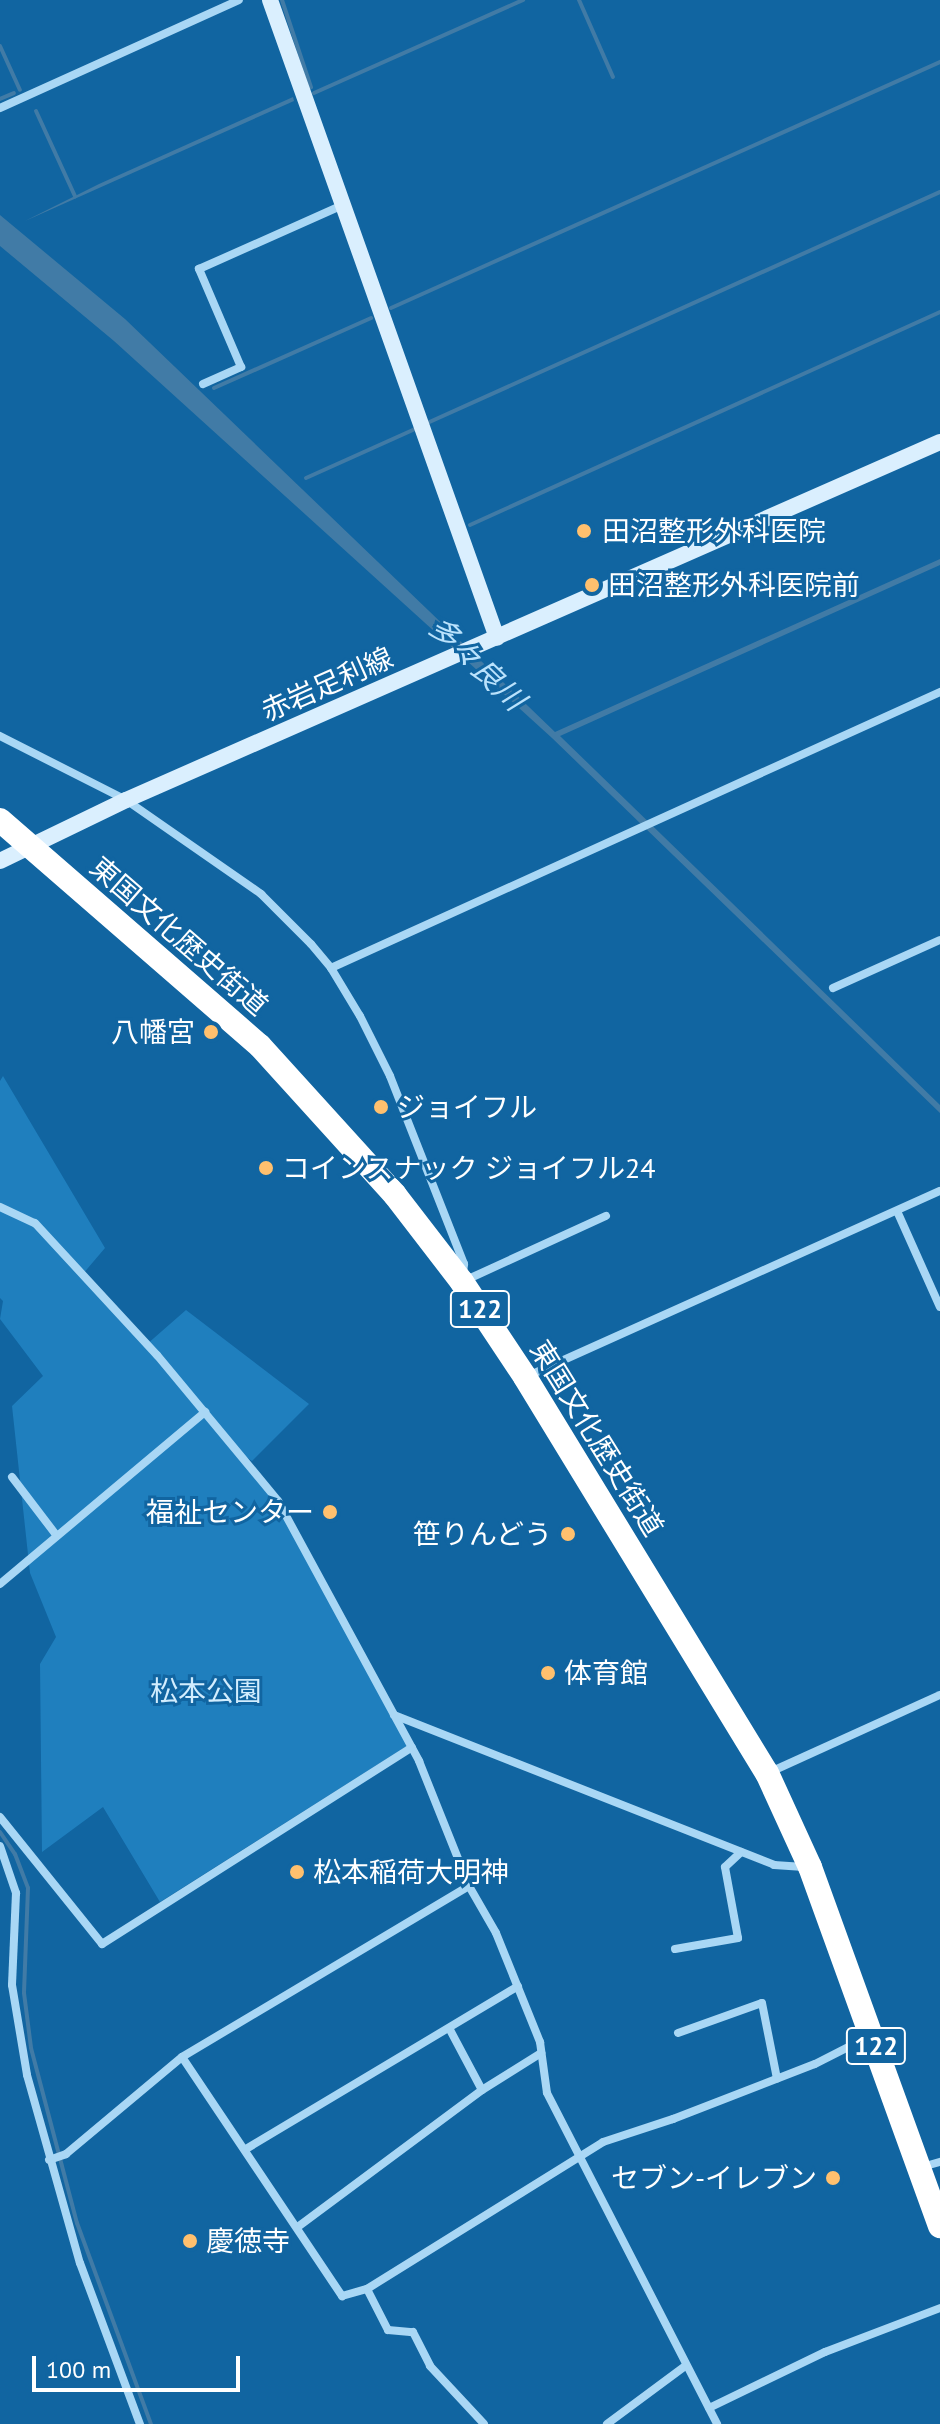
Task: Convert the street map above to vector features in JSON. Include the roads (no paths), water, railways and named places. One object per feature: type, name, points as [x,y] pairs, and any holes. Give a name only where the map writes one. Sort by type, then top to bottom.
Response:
[{"type":"highway","name":"東国文化歴史街道","points":[[0,820],[260,1046],[395,1195],[462,1282],[525,1377],[767,1773],[810,1867],[872,2035],[930,2165],[940,2226]]},
{"type":"main road","points":[[270,0],[497,638]]},
{"type":"main road","name":"赤岩足利線","points":[[0,861],[29,844],[126,800],[940,442]]},
{"type":"street","points":[[0,108],[239,0]]},
{"type":"street","points":[[203,384],[241,367],[199,269],[344,205]]},
{"type":"street","points":[[331,968],[940,692]]},
{"type":"street","points":[[0,736],[126,800],[261,894],[331,968],[390,1076],[464,1264],[462,1282]]},
{"type":"street","points":[[833,988],[940,940]]},
{"type":"street","points":[[525,1377],[940,1191]]},
{"type":"street","points":[[0,1207],[35,1223],[205,1412],[278,1501],[412,1747],[469,1886],[496,1933],[518,1986],[541,2053],[547,2093],[717,2424]]},
{"type":"street","points":[[897,1211],[940,1307]]},
{"type":"street","points":[[462,1282],[606,1216]]},
{"type":"street","points":[[0,1584],[205,1412]]},
{"type":"street","points":[[12,1477],[57,1536]]},
{"type":"street","points":[[767,1773],[940,1695]]},
{"type":"street","points":[[393,1715],[774,1865],[810,1867]]},
{"type":"street","points":[[0,1817],[102,1944],[412,1747]]},
{"type":"street","points":[[0,1846],[14,1878],[16,1893],[12,1985],[17,2030],[49,2160],[80,2263],[140,2424]]},
{"type":"street","points":[[675,1949],[738,1938],[725,1867],[741,1852]]},
{"type":"street","points":[[49,2160],[66,2154],[182,2057],[469,1886]]},
{"type":"street","points":[[246,2149],[518,1986]]},
{"type":"street","points":[[678,2033],[762,2003],[777,2079]]},
{"type":"street","points":[[449,2028],[482,2090]]},
{"type":"street","points":[[182,2057],[299,2226],[342,2296],[367,2289],[603,2142],[777,2079],[872,2035]]},
{"type":"street","points":[[299,2226],[482,2090],[541,2053]]},
{"type":"street","points":[[367,2289],[388,2330],[413,2332],[430,2366],[484,2424]]},
{"type":"street","points":[[709,2408],[825,2352],[940,2308]]},
{"type":"street","points":[[607,2424],[685,2366]]},
{"type":"water","points":[[293,97],[294,101],[25,221],[99,184]]},
{"type":"water","name":"多々良川","points":[[0,215],[125,319],[555,732],[940,559],[940,565],[560,736],[940,1105],[940,1113],[552,738],[114,341],[0,246]]},
{"type":"waterway","points":[[282,0],[311,87]]},
{"type":"waterway","points":[[314,93],[523,0]]},
{"type":"waterway","points":[[579,0],[613,77]]},
{"type":"waterway","points":[[0,46],[20,90]]},
{"type":"waterway","points":[[391,308],[940,62]]},
{"type":"waterway","points":[[0,99],[14,93]]},
{"type":"waterway","points":[[36,111],[75,196]]},
{"type":"waterway","points":[[425,424],[940,192]]},
{"type":"waterway","points":[[470,525],[940,312]]},
{"type":"waterway","points":[[214,388],[371,318]]},
{"type":"waterway","points":[[306,478],[417,428]]},
{"type":"waterway","points":[[0,1832],[15,1854],[28,1888],[24,1993],[31,2048],[77,2223],[151,2424]]},
{"type":"place","name":"田沼整形外科医院","points":[[584,531]]},
{"type":"place","name":"田沼整形外科医院前","points":[[592,585]]},
{"type":"place","name":"八幡宮","points":[[211,1032]]},
{"type":"place","name":"ジョイフル","points":[[381,1107]]},
{"type":"place","name":"コインスナック ジョイフル24","points":[[266,1168]]},
{"type":"place","name":"福祉センター","points":[[330,1512]]},
{"type":"place","name":"笹りんどう","points":[[568,1534]]},
{"type":"place","name":"体育館","points":[[548,1673]]},
{"type":"place","name":"松本稲荷大明神","points":[[297,1872]]},
{"type":"place","name":"セブン-イレブン","points":[[833,2178]]},
{"type":"place","name":"慶徳寺","points":[[190,2241]]},
{"type":"park label","name":"松本公園","points":[[206,1691]]}]
